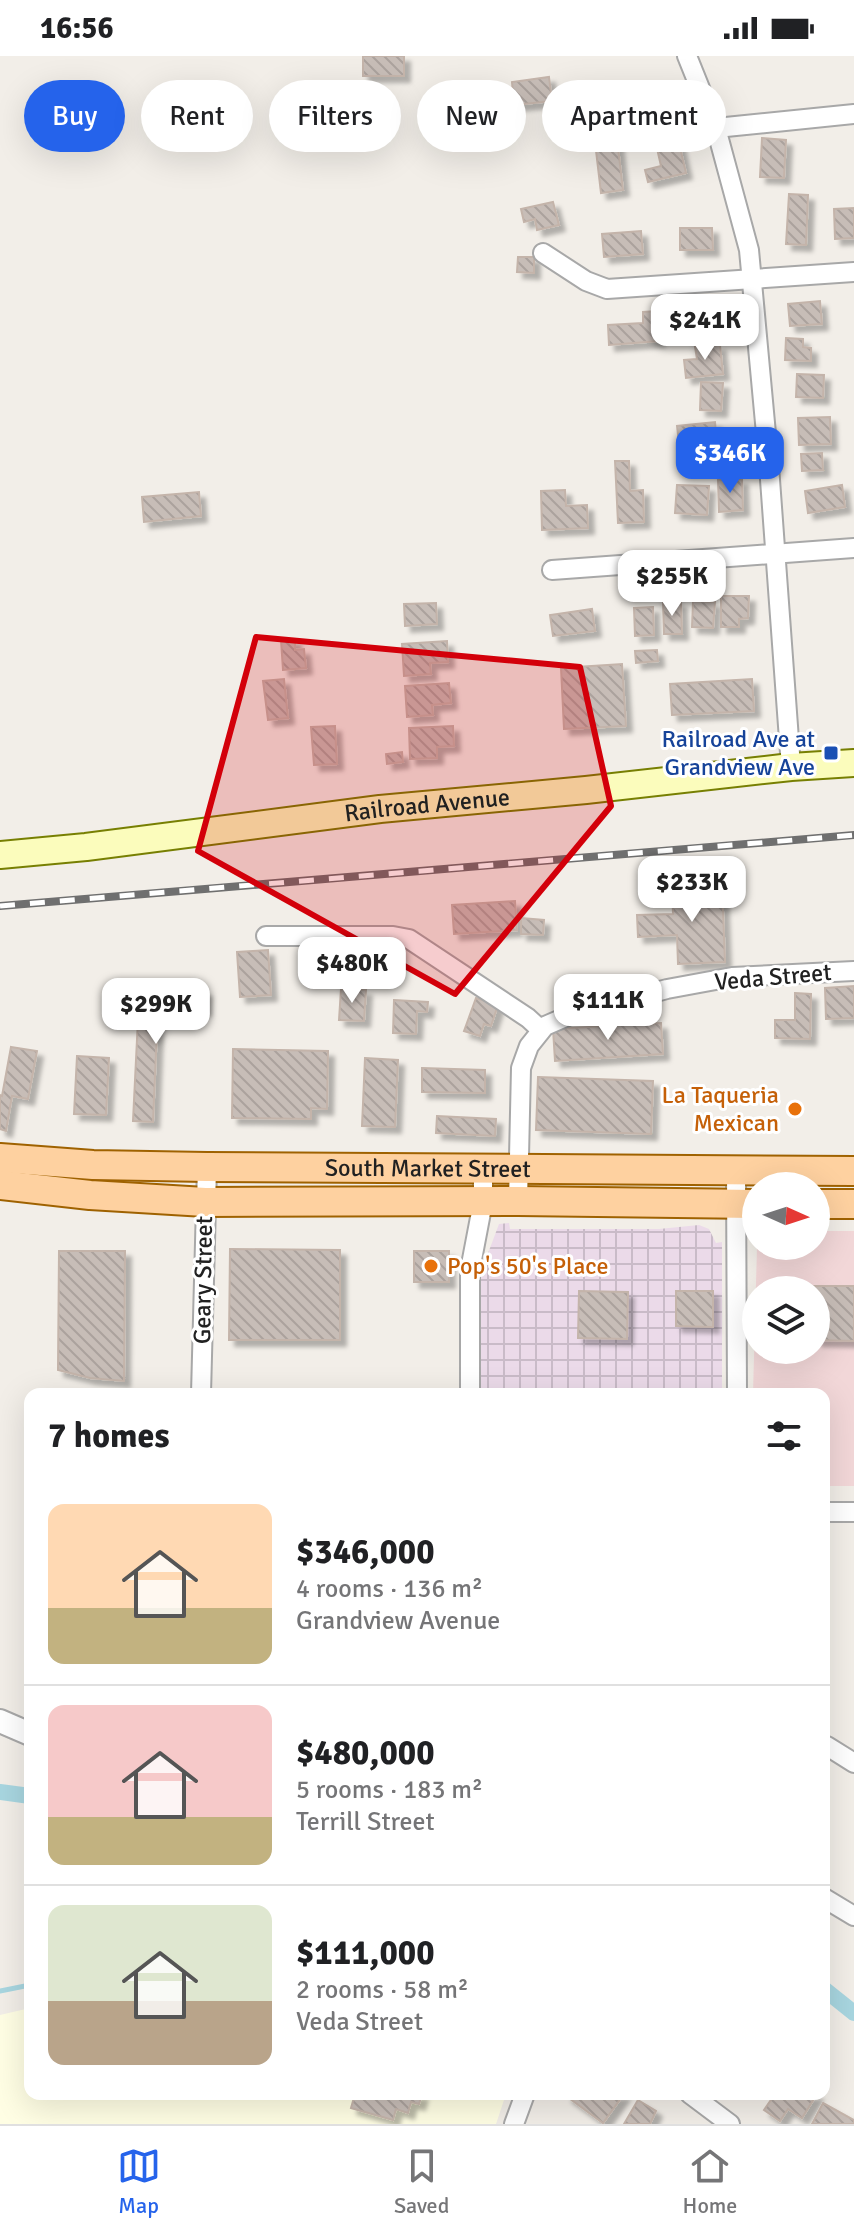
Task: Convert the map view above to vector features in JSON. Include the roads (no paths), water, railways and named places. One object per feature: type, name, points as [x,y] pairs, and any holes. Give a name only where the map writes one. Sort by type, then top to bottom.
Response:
[{"type":"main road","name":"Railroad Avenue","points":[[0,855],[380,809],[854,763]]},
{"type":"main road","name":"South Market Street","points":[[0,1158],[93,1165],[207,1167],[854,1171]]},
{"type":"main road","name":"South Market Street","points":[[0,1185],[90,1195],[205,1202],[742,1204]]},
{"type":"main road","points":[[830,1204],[854,1204]]},
{"type":"street","points":[[687,56],[697,80]]},
{"type":"street","points":[[726,127],[854,114]]},
{"type":"street","points":[[723,152],[744,229],[752,280],[791,767]]},
{"type":"street","points":[[543,253],[586,281],[607,289],[854,272]]},
{"type":"street","points":[[552,570],[854,548]]},
{"type":"street","points":[[266,936],[393,936],[409,939],[528,1018],[541,1030],[529,1046],[521,1068],[518,1201]]},
{"type":"street","name":"Veda Street","points":[[541,1030],[558,1019],[667,989],[732,977],[854,971]]},
{"type":"street","name":"Geary Street","points":[[201,1388],[207,1167]]},
{"type":"street","points":[[470,1388],[470,1270],[483,1202],[483,1170]]},
{"type":"street","points":[[736,1170],[742,1190]]},
{"type":"street","points":[[737,1388],[743,1260]]},
{"type":"street","points":[[830,1512],[854,1512]]},
{"type":"street","points":[[0,1721],[24,1731]]},
{"type":"street","points":[[830,1748],[854,1763]]},
{"type":"street","points":[[830,1902],[854,1916]]},
{"type":"street","points":[[514,2124],[523,2100]]},
{"type":"street","points":[[698,2100],[730,2124]]},
{"type":"waterway","points":[[0,1792],[24,1795]]},
{"type":"waterway","points":[[0,1991],[24,1986]]},
{"type":"waterway","points":[[830,1994],[854,2013]]},
{"type":"railway","points":[[0,906],[854,835]]},
{"type":"place","name":"Railroad Ave at Grandview Ave","points":[[831,753]]},
{"type":"place","name":"La Taqueria Mexican","points":[[795,1109]]},
{"type":"place","name":"Pop's 50's Place","points":[[431,1266]]}]
